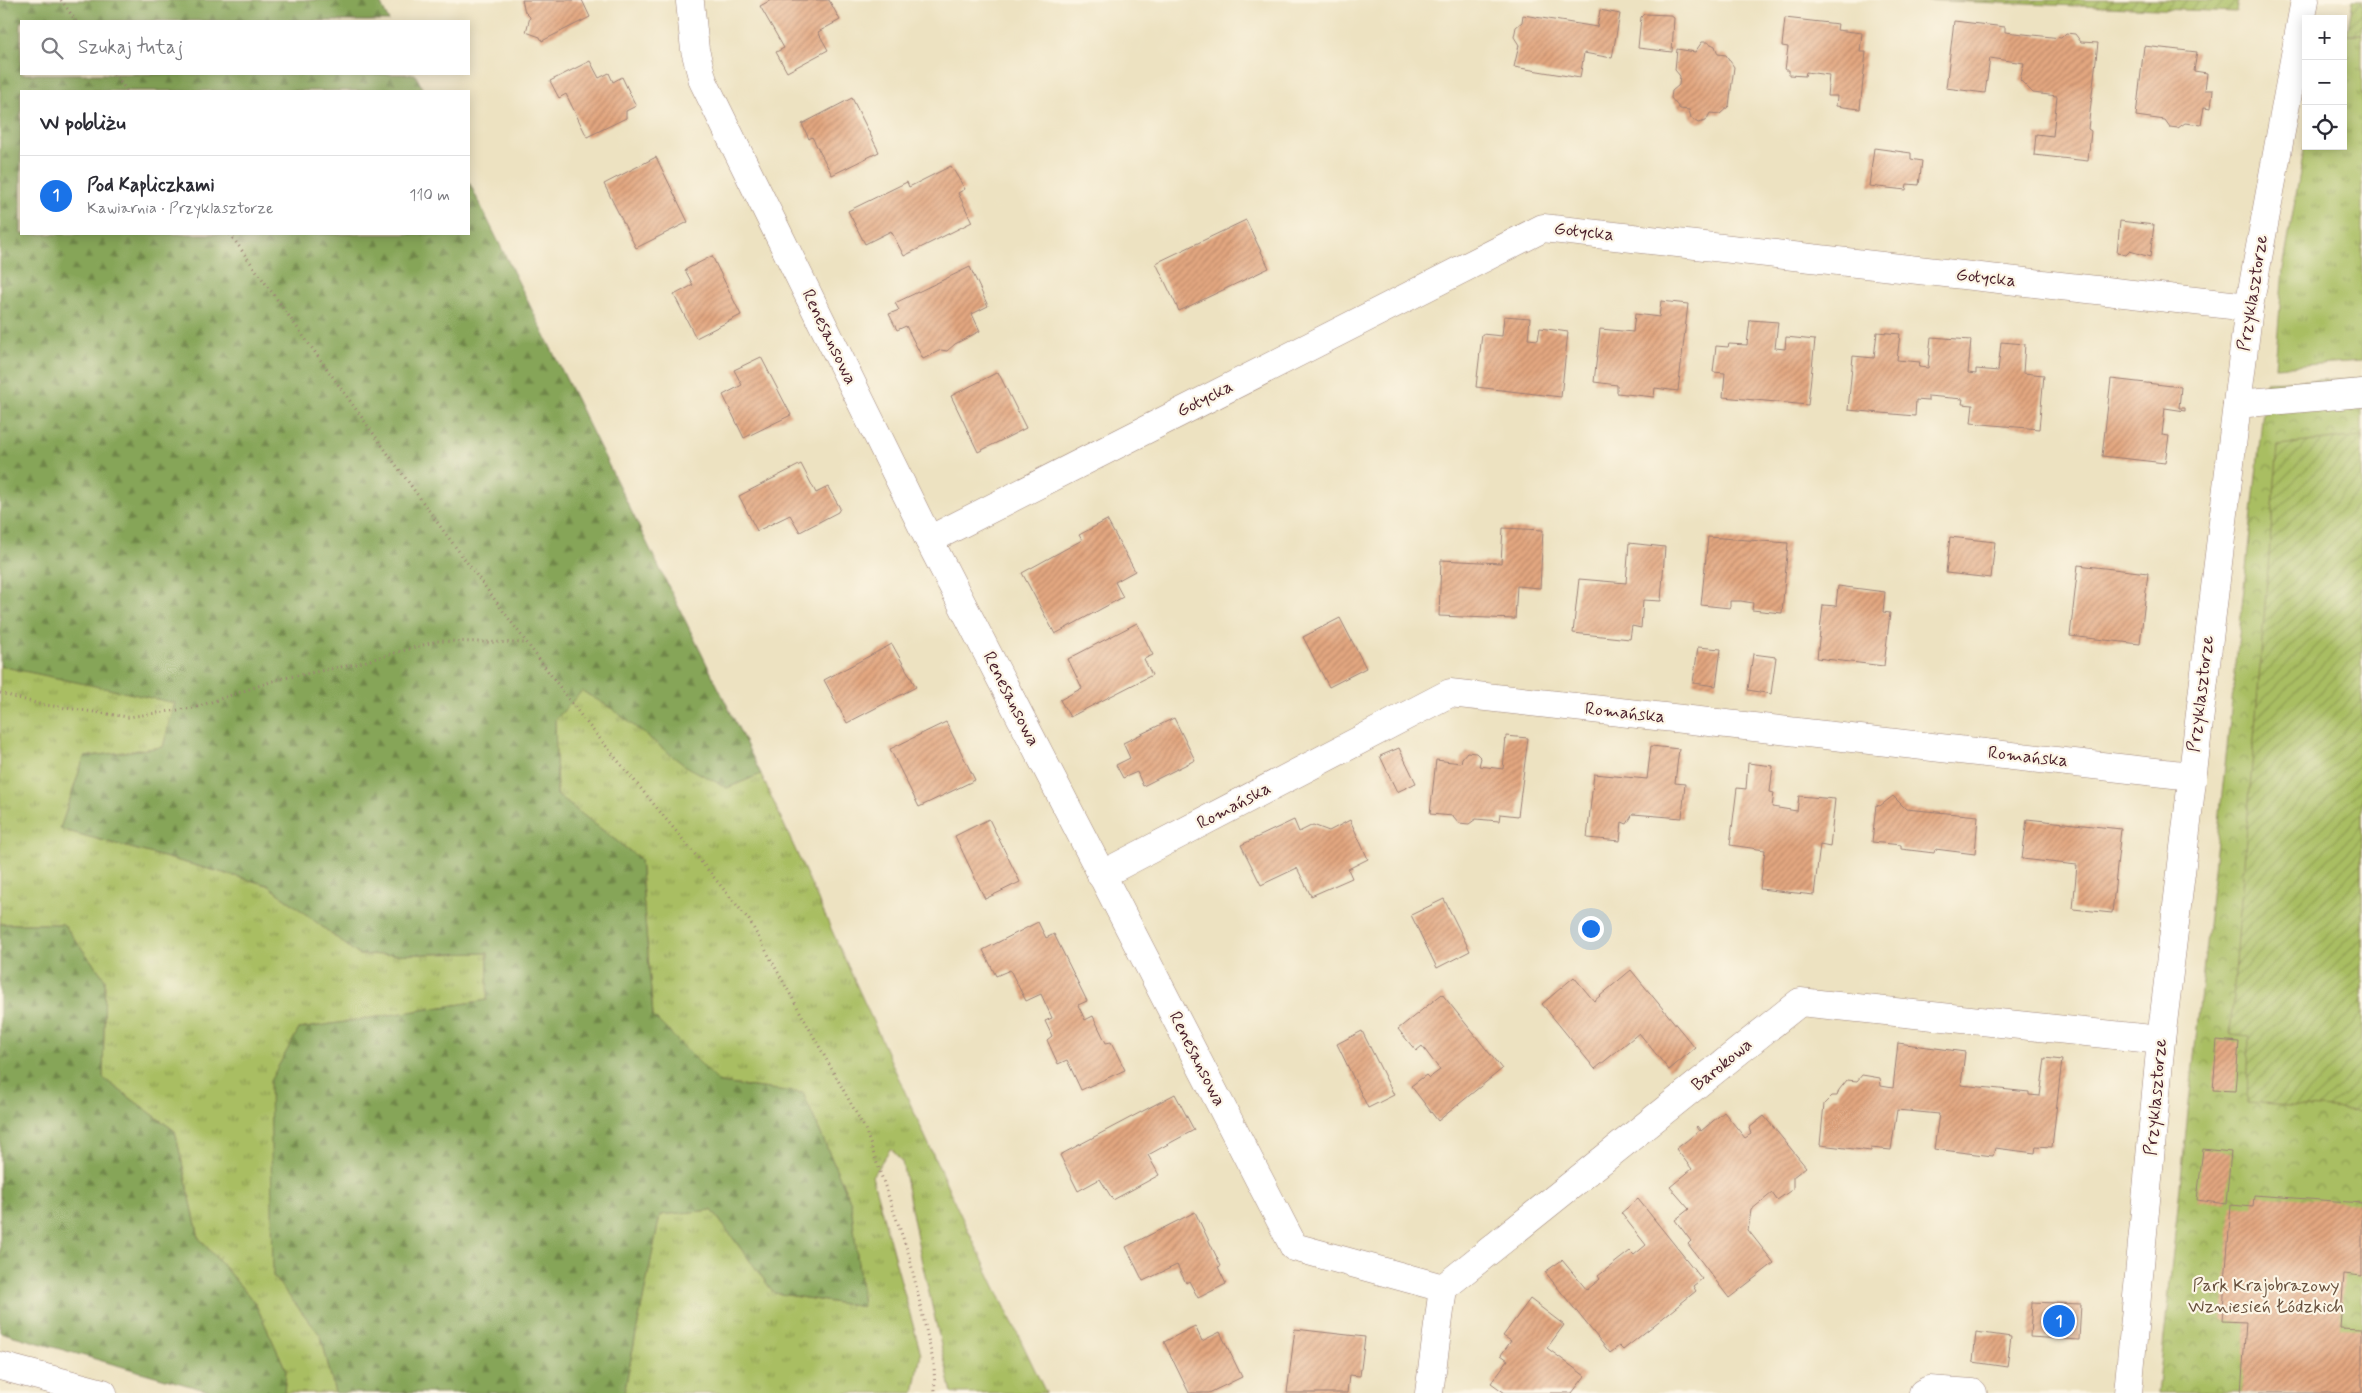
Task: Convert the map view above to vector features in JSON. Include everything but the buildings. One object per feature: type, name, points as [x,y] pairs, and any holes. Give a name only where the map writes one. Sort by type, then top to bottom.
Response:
[{"type":"street","name":"Przyklasztorze","points":[[2128,1393],[2161,1040],[2191,776],[2249,308],[2305,0]]},
{"type":"street","name":"Renesansowa","points":[[690,2],[695,50],[703,81],[929,540],[1294,1247],[1443,1288]]},
{"type":"street","name":"Gotycka","points":[[929,540],[1543,228],[2249,308]]},
{"type":"street","points":[[2237,404],[2362,393]]},
{"type":"street","name":"Romańska","points":[[1101,875],[1450,693],[2191,776]]},
{"type":"street","name":"Barokowa","points":[[1443,1288],[1800,1002],[2161,1040]]},
{"type":"street","points":[[1429,1393],[1443,1288]]},
{"type":"street","points":[[0,1366],[103,1393]]},
{"type":"street","points":[[1923,1393],[1929,1390],[1973,1393]]},
{"type":"path","points":[[61,0],[75,20]]},
{"type":"path","points":[[115,75],[126,90]]},
{"type":"path","points":[[231,235],[582,717],[749,920],[860,1121],[909,1254],[934,1365],[935,1393]]},
{"type":"path","points":[[0,693],[39,704],[128,717],[192,708],[279,679],[356,664],[437,641],[527,643]]},
{"type":"green space","points":[[0,0],[379,0],[389,20],[20,20],[20,75],[416,75],[423,90],[20,90],[20,235],[470,235],[470,184],[761,774],[727,788],[684,765],[611,708],[582,691],[555,720],[557,795],[640,859],[653,1016],[720,1083],[803,1093],[851,1203],[863,1307],[774,1293],[712,1210],[660,1215],[624,1393],[335,1393],[321,1336],[273,1276],[270,1081],[299,1029],[487,1000],[488,953],[359,955],[268,885],[60,829],[84,757],[163,747],[175,703],[0,666]]},
{"type":"green space","points":[[1921,0],[2238,0],[2236,12]]},
{"type":"green space","points":[[2353,0],[2362,0],[2362,34],[2347,34]]},
{"type":"green space","points":[[2347,34],[2362,34],[2362,361],[2275,367],[2283,269],[2304,150],[2347,150]]},
{"type":"green space","name":"Park Krajobrazowy Wzniesień Łódzkich","points":[[2362,378],[2362,1393],[2158,1393],[2266,382]]},
{"type":"green space","points":[[2362,436],[2362,1111],[2247,1103],[2249,1037],[2230,1035],[2278,445]]},
{"type":"green space","points":[[0,666],[175,702],[163,747],[84,757],[60,829],[268,885],[359,955],[488,953],[488,1000],[299,1029],[273,1276],[321,1336],[335,1393],[284,1393],[286,1370],[255,1303],[199,1238],[175,1131],[103,1078],[105,979],[63,924],[0,924]]},
{"type":"green space","points":[[582,690],[727,788],[761,774],[957,1207],[1046,1393],[952,1393],[921,1258],[902,1162],[891,1148],[872,1176],[921,1354],[914,1393],[624,1393],[660,1215],[712,1210],[774,1293],[863,1307],[851,1203],[803,1093],[720,1083],[653,1016],[640,859],[557,795],[555,720]]},
{"type":"green space","points":[[0,924],[63,924],[105,979],[103,1078],[175,1131],[199,1238],[255,1303],[286,1370],[284,1393],[215,1393],[0,1332]]},
{"type":"place","name":"Pod Kapliczkami","points":[[2059,1321]]}]
